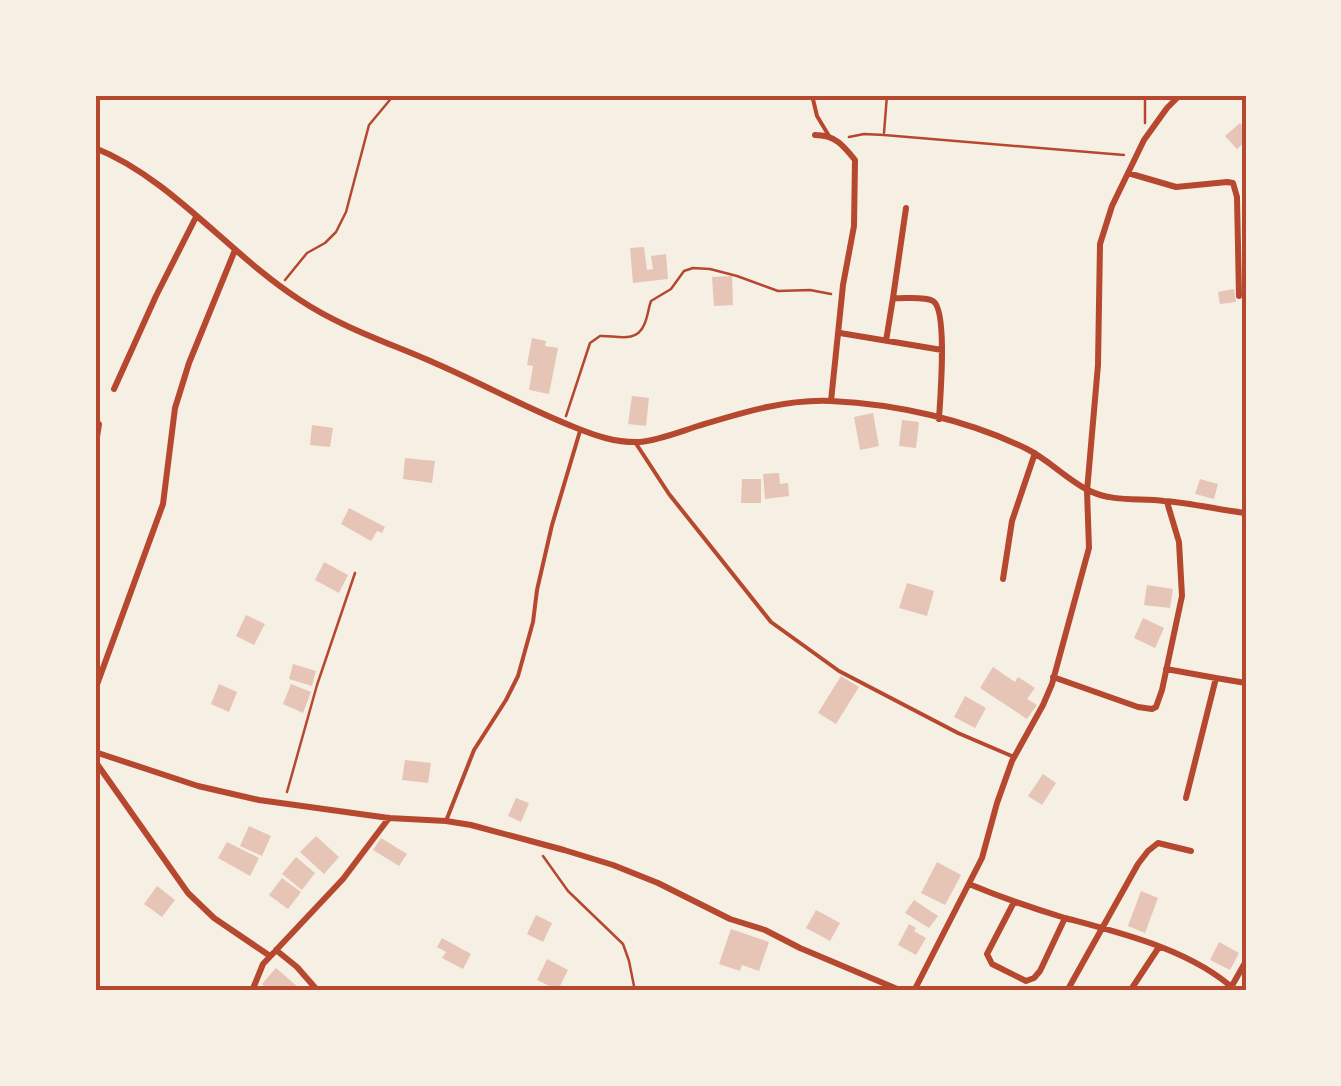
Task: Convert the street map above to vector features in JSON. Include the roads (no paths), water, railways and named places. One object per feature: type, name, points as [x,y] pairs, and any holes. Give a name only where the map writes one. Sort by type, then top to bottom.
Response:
[{"type":"street","points":[[914,991],[982,858],[1014,757],[1054,677],[1089,548],[1088,491],[1098,365],[1100,244],[1112,206],[1144,140],[1180,95]]},
{"type":"street","points":[[815,135],[838,140],[855,160],[854,226],[840,307],[831,401]]},
{"type":"street","points":[[95,148],[149,178],[281,286],[333,319],[606,439],[635,442],[665,436],[745,411],[790,402],[870,404],[998,436],[1034,454],[1088,491],[1107,497],[1246,513]]},
{"type":"street","points":[[1128,172],[1176,187],[1233,183],[1237,197],[1240,296]]},
{"type":"street","points":[[886,341],[906,208]]},
{"type":"street","points":[[114,389],[196,217]]},
{"type":"street","points":[[95,690],[163,504],[175,408],[184,378],[236,250]]},
{"type":"street","points":[[893,298],[932,300],[940,312],[939,419]]},
{"type":"street","points":[[839,333],[942,350]]},
{"type":"street","points":[[95,420],[99,435],[95,450]]},
{"type":"street","points":[[1003,579],[1015,510],[1034,454]]},
{"type":"street","points":[[1054,677],[1138,707],[1152,709],[1158,701],[1182,596],[1180,542],[1166,501]]},
{"type":"street","points":[[1166,669],[1246,684]]},
{"type":"street","points":[[1186,798],[1216,678]]},
{"type":"street","points":[[95,752],[198,786],[389,818],[471,825],[612,865],[902,991]]},
{"type":"street","points":[[95,762],[188,894],[214,918],[297,967],[318,991]]},
{"type":"street","points":[[252,991],[263,964],[343,880],[389,818]]},
{"type":"street","points":[[1066,991],[1148,851],[1158,843],[1190,851]]},
{"type":"street","points":[[969,884],[1159,947],[1205,970],[1232,990],[1246,961]]},
{"type":"street","points":[[1014,902],[988,954],[992,964],[1026,981],[1040,971],[1064,918]]},
{"type":"street","points":[[1130,991],[1159,947]]},
{"type":"lane","points":[[812,95],[817,116],[829,136]]},
{"type":"lane","points":[[446,821],[474,750],[518,676],[552,525],[580,430]]},
{"type":"lane","points":[[635,442],[669,494],[772,622],[839,671],[1014,757]]}]
